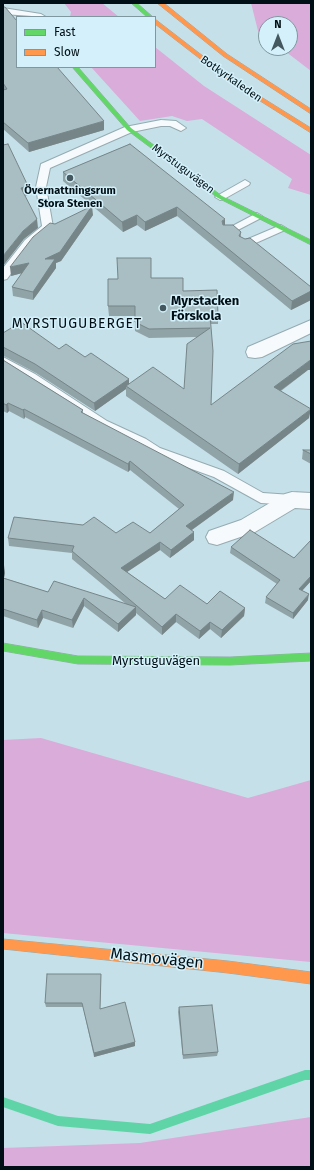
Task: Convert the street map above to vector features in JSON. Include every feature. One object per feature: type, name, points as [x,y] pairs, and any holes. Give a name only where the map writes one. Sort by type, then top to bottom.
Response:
[{"type":"street","points":[[134,3],[149,16]]},
{"type":"street","name":"Botkyrkaleden","points":[[160,3],[225,55],[311,112]]},
{"type":"street","name":"Botkyrkaleden","points":[[156,22],[232,81],[311,131]]},
{"type":"street","name":"Myrstuguvägen","points":[[77,68],[129,129],[220,197],[311,243]]},
{"type":"street","points":[[255,352],[311,326]]},
{"type":"street","points":[[218,537],[248,526],[301,501]]},
{"type":"street","name":"Myrstuguvägen","points":[[3,647],[78,660],[230,661],[311,657]]},
{"type":"street","name":"Masmovägen","points":[[3,944],[228,967],[311,978]]},
{"type":"lane","points":[[3,11],[11,11],[35,16]]},
{"type":"lane","points":[[3,276],[29,242],[48,227],[41,187],[45,166],[69,154],[129,129],[161,123],[172,123],[181,128]]},
{"type":"lane","points":[[220,197],[245,183]]},
{"type":"lane","points":[[228,231],[257,216]]},
{"type":"lane","points":[[245,244],[281,228]]},
{"type":"lane","points":[[3,361],[31,376],[103,424],[141,442],[155,451],[219,474],[261,498],[301,501]]},
{"type":"shaded area","points":[[64,3],[102,3],[118,16],[70,16],[71,12]]},
{"type":"shaded area","points":[[251,3],[311,3],[311,71],[291,56],[298,56],[298,16],[258,16],[258,31]]},
{"type":"shaded area","points":[[156,48],[204,86],[311,155],[311,195],[288,188],[292,179],[202,119],[187,121],[172,116],[140,121],[92,68],[156,68]]},
{"type":"shaded area","points":[[41,738],[248,798],[311,780],[311,962],[3,933],[3,740]]},
{"type":"shaded area","points":[[311,1117],[311,1167],[3,1167],[3,1148],[140,1143]]},
{"type":"building","points":[[3,7],[5,7],[16,20],[16,68],[58,68],[104,121],[28,143],[3,122],[3,90],[7,89],[3,83]]},
{"type":"building","points":[[8,144],[28,186],[21,188],[37,219],[23,231],[3,256],[3,145]]},
{"type":"building","points":[[130,144],[225,219],[222,221],[223,225],[233,225],[241,232],[239,236],[245,239],[250,238],[311,287],[311,291],[292,301],[177,207],[145,222],[137,215],[122,222],[63,172]]},
{"type":"building","points":[[92,206],[60,252],[45,259],[55,259],[33,292],[12,287],[29,263],[10,267],[33,237],[50,223],[55,224]]},
{"type":"building","points":[[117,258],[151,258],[151,278],[183,278],[183,291],[217,290],[218,315],[210,315],[213,351],[211,405],[293,344],[311,341],[311,360],[274,387],[311,409],[239,464],[126,386],[153,367],[184,389],[187,344],[210,328],[149,329],[135,322],[135,306],[108,306],[108,279],[118,279]]},
{"type":"building","points":[[21,322],[59,349],[66,344],[85,357],[91,353],[129,379],[94,403],[35,364],[3,347],[3,333]]},
{"type":"building","points":[[3,360],[83,410],[81,412],[234,492],[186,526],[194,532],[171,550],[160,542],[121,568],[165,599],[180,585],[207,604],[220,591],[245,608],[222,630],[210,622],[200,631],[176,614],[162,627],[72,551],[74,546],[8,538],[14,517],[83,525],[94,517],[116,533],[133,522],[150,533],[184,505],[130,461],[128,464],[24,409],[23,410],[8,403],[6,405],[3,403]]},
{"type":"building","points":[[303,450],[311,450],[311,454]]},
{"type":"building","points":[[250,530],[294,558],[311,540],[311,576],[299,589],[309,594],[293,613],[266,597],[280,580],[231,547]]},
{"type":"building","points":[[3,578],[48,592],[54,581],[136,607],[118,624],[84,598],[72,620],[42,610],[37,620],[3,609]]},
{"type":"building","points":[[47,974],[101,974],[100,1009],[125,1002],[135,1042],[94,1053],[82,1003],[45,1003]]},
{"type":"building","points":[[212,1005],[218,1052],[183,1055],[179,1007]]},
{"type":"waterway","points":[[3,1102],[58,1121],[150,1129],[305,1075],[311,1075]]},
{"type":"traffic: fast","points":[[134,3],[149,16]]},
{"type":"traffic: fast","points":[[76,68],[129,129],[220,197],[311,243]]},
{"type":"traffic: fast","points":[[3,647],[78,660],[230,661],[311,657]]},
{"type":"traffic: slow","points":[[160,3],[225,55],[311,112]]},
{"type":"traffic: slow","points":[[156,22],[232,81],[311,131]]},
{"type":"traffic: slow","points":[[3,944],[228,967],[311,978]]},
{"type":"place","name":"Övernattningsrum Stora Stenen","points":[[70,178]]},
{"type":"place","name":"Myrstacken Förskola","points":[[163,308]]},
{"type":"district","name":"MYRSTUGUBERGET","points":[[77,324]]}]
